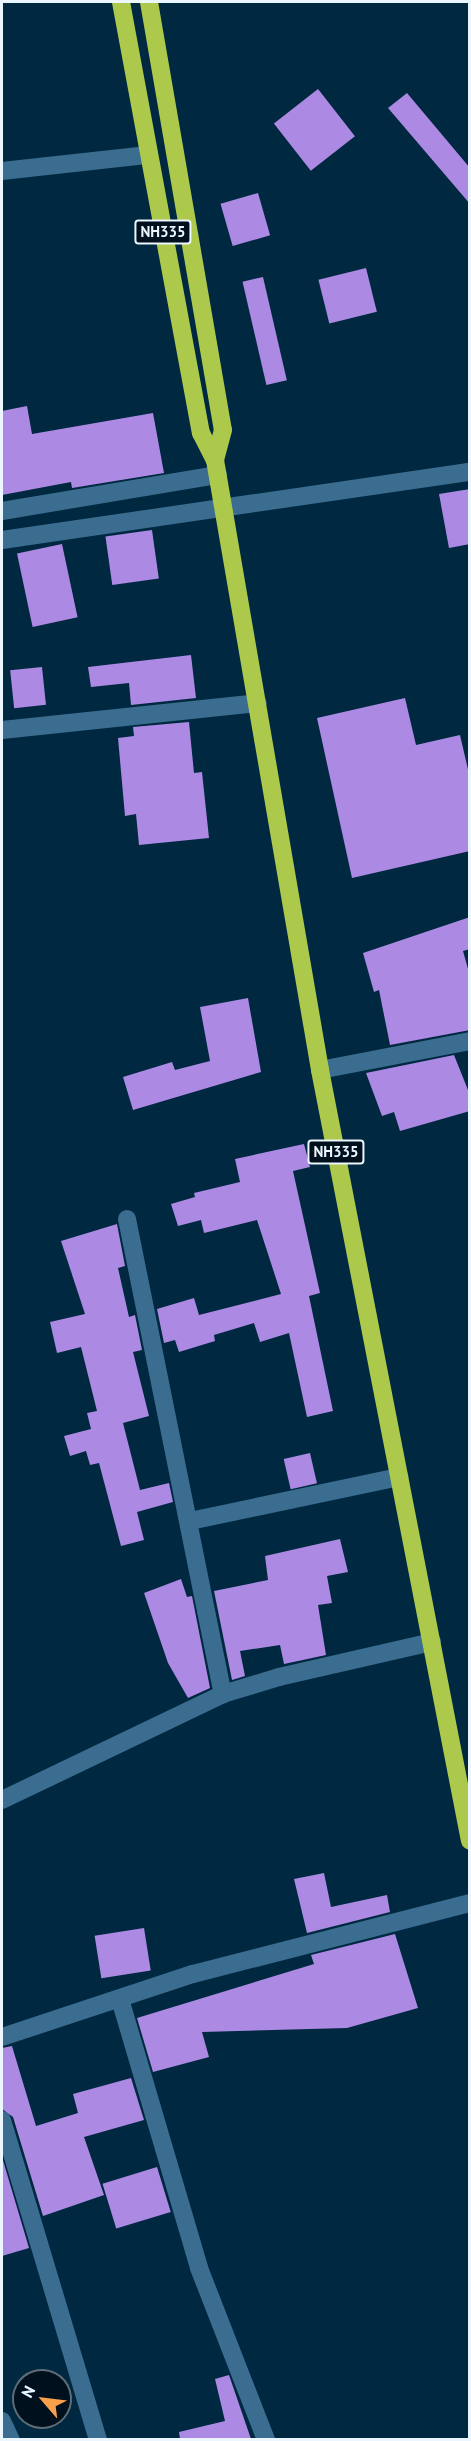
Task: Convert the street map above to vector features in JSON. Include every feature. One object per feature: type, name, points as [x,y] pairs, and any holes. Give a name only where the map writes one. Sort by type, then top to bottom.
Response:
[{"type":"highway","name":"NH335","points":[[121,2],[201,434],[216,468],[224,509],[320,1070],[470,1841]]},
{"type":"highway","name":"NH335","points":[[149,2],[224,430],[216,468]]},
{"type":"street","points":[[2,171],[148,155]]},
{"type":"street","points":[[2,511],[216,468]]},
{"type":"street","points":[[2,540],[470,472]]},
{"type":"street","points":[[2,730],[258,704]]},
{"type":"street","points":[[320,1070],[470,1041]]},
{"type":"street","points":[[127,1219],[190,1521],[223,1694]]},
{"type":"street","points":[[190,1521],[399,1477]]},
{"type":"street","points":[[2,1800],[223,1694],[279,1677],[432,1642]]},
{"type":"street","points":[[2,2037],[193,1974],[470,1903]]},
{"type":"street","points":[[120,1998],[199,2268],[266,2439]]},
{"type":"street","points":[[2,2120],[98,2439]]},
{"type":"street","points":[[2,2421],[11,2439]]},
{"type":"building","points":[[318,89],[355,136],[311,171],[274,123]]},
{"type":"building","points":[[407,93],[470,168],[470,204],[388,108]]},
{"type":"building","points":[[258,193],[270,235],[233,246],[221,204]]},
{"type":"building","points":[[366,268],[377,312],[329,324],[318,280]]},
{"type":"building","points":[[263,277],[287,380],[266,385],[243,282]]},
{"type":"building","points":[[27,406],[32,434],[153,413],[164,473],[72,488],[71,482],[2,495],[2,411]]},
{"type":"building","points":[[470,489],[470,544],[449,548],[439,494]]},
{"type":"building","points":[[152,530],[159,579],[112,585],[105,537]]},
{"type":"building","points":[[62,544],[78,617],[33,627],[17,554]]},
{"type":"building","points":[[191,655],[196,698],[131,705],[129,683],[91,687],[88,667]]},
{"type":"building","points":[[42,667],[46,705],[14,708],[10,670]]},
{"type":"building","points":[[405,698],[416,745],[460,735],[470,778],[470,851],[352,878],[317,718]]},
{"type":"building","points":[[189,722],[194,773],[202,772],[209,838],[139,845],[136,814],[125,816],[118,738],[134,736],[133,727]]},
{"type":"building","points":[[470,917],[470,949],[463,951],[470,976],[470,1030],[390,1045],[379,990],[374,992],[363,953]]},
{"type":"building","points":[[248,998],[261,1072],[133,1110],[123,1077],[172,1062],[175,1070],[210,1061],[200,1007]]},
{"type":"building","points":[[454,1055],[470,1095],[470,1111],[400,1131],[394,1112],[382,1116],[366,1073]]},
{"type":"building","points":[[304,1144],[310,1167],[293,1171],[320,1293],[309,1296],[333,1411],[307,1417],[289,1333],[260,1342],[254,1323],[214,1335],[215,1341],[179,1352],[175,1340],[164,1343],[157,1309],[194,1298],[199,1315],[281,1294],[257,1220],[204,1233],[201,1220],[178,1226],[171,1204],[195,1197],[194,1193],[240,1182],[235,1159]]},
{"type":"building","points":[[117,1224],[125,1266],[118,1268],[129,1317],[135,1315],[142,1350],[133,1352],[149,1416],[123,1423],[140,1490],[169,1483],[173,1502],[137,1512],[144,1540],[121,1546],[99,1463],[90,1465],[86,1451],[70,1456],[64,1436],[91,1429],[87,1413],[97,1411],[81,1347],[57,1353],[50,1322],[85,1314],[61,1241]]},
{"type":"building","points":[[310,1453],[317,1483],[291,1489],[284,1459]]},
{"type":"building","points":[[340,1539],[348,1572],[327,1576],[332,1603],[318,1605],[326,1655],[284,1664],[280,1645],[240,1651],[245,1676],[232,1680],[214,1591],[268,1580],[265,1556]]},
{"type":"building","points":[[181,1579],[187,1597],[192,1596],[210,1688],[188,1698],[168,1663],[144,1593]]},
{"type":"building","points":[[324,1873],[331,1907],[387,1895],[390,1912],[307,1933],[294,1879]]},
{"type":"building","points":[[144,1928],[151,1970],[101,1978],[95,1936]]},
{"type":"building","points":[[395,1934],[418,2008],[347,2028],[202,2032],[209,2057],[153,2072],[137,2018],[314,1964],[311,1955]]},
{"type":"building","points":[[12,2046],[36,2126],[78,2113],[73,2094],[131,2078],[144,2120],[84,2137],[104,2195],[43,2216],[13,2117],[2,2109],[2,2048]]},
{"type":"building","points":[[2,2157],[29,2248],[2,2256]]},
{"type":"building","points":[[157,2167],[171,2212],[116,2229],[102,2184]]},
{"type":"building","points":[[229,2375],[251,2439],[180,2439],[179,2432],[225,2421],[215,2379]]}]
